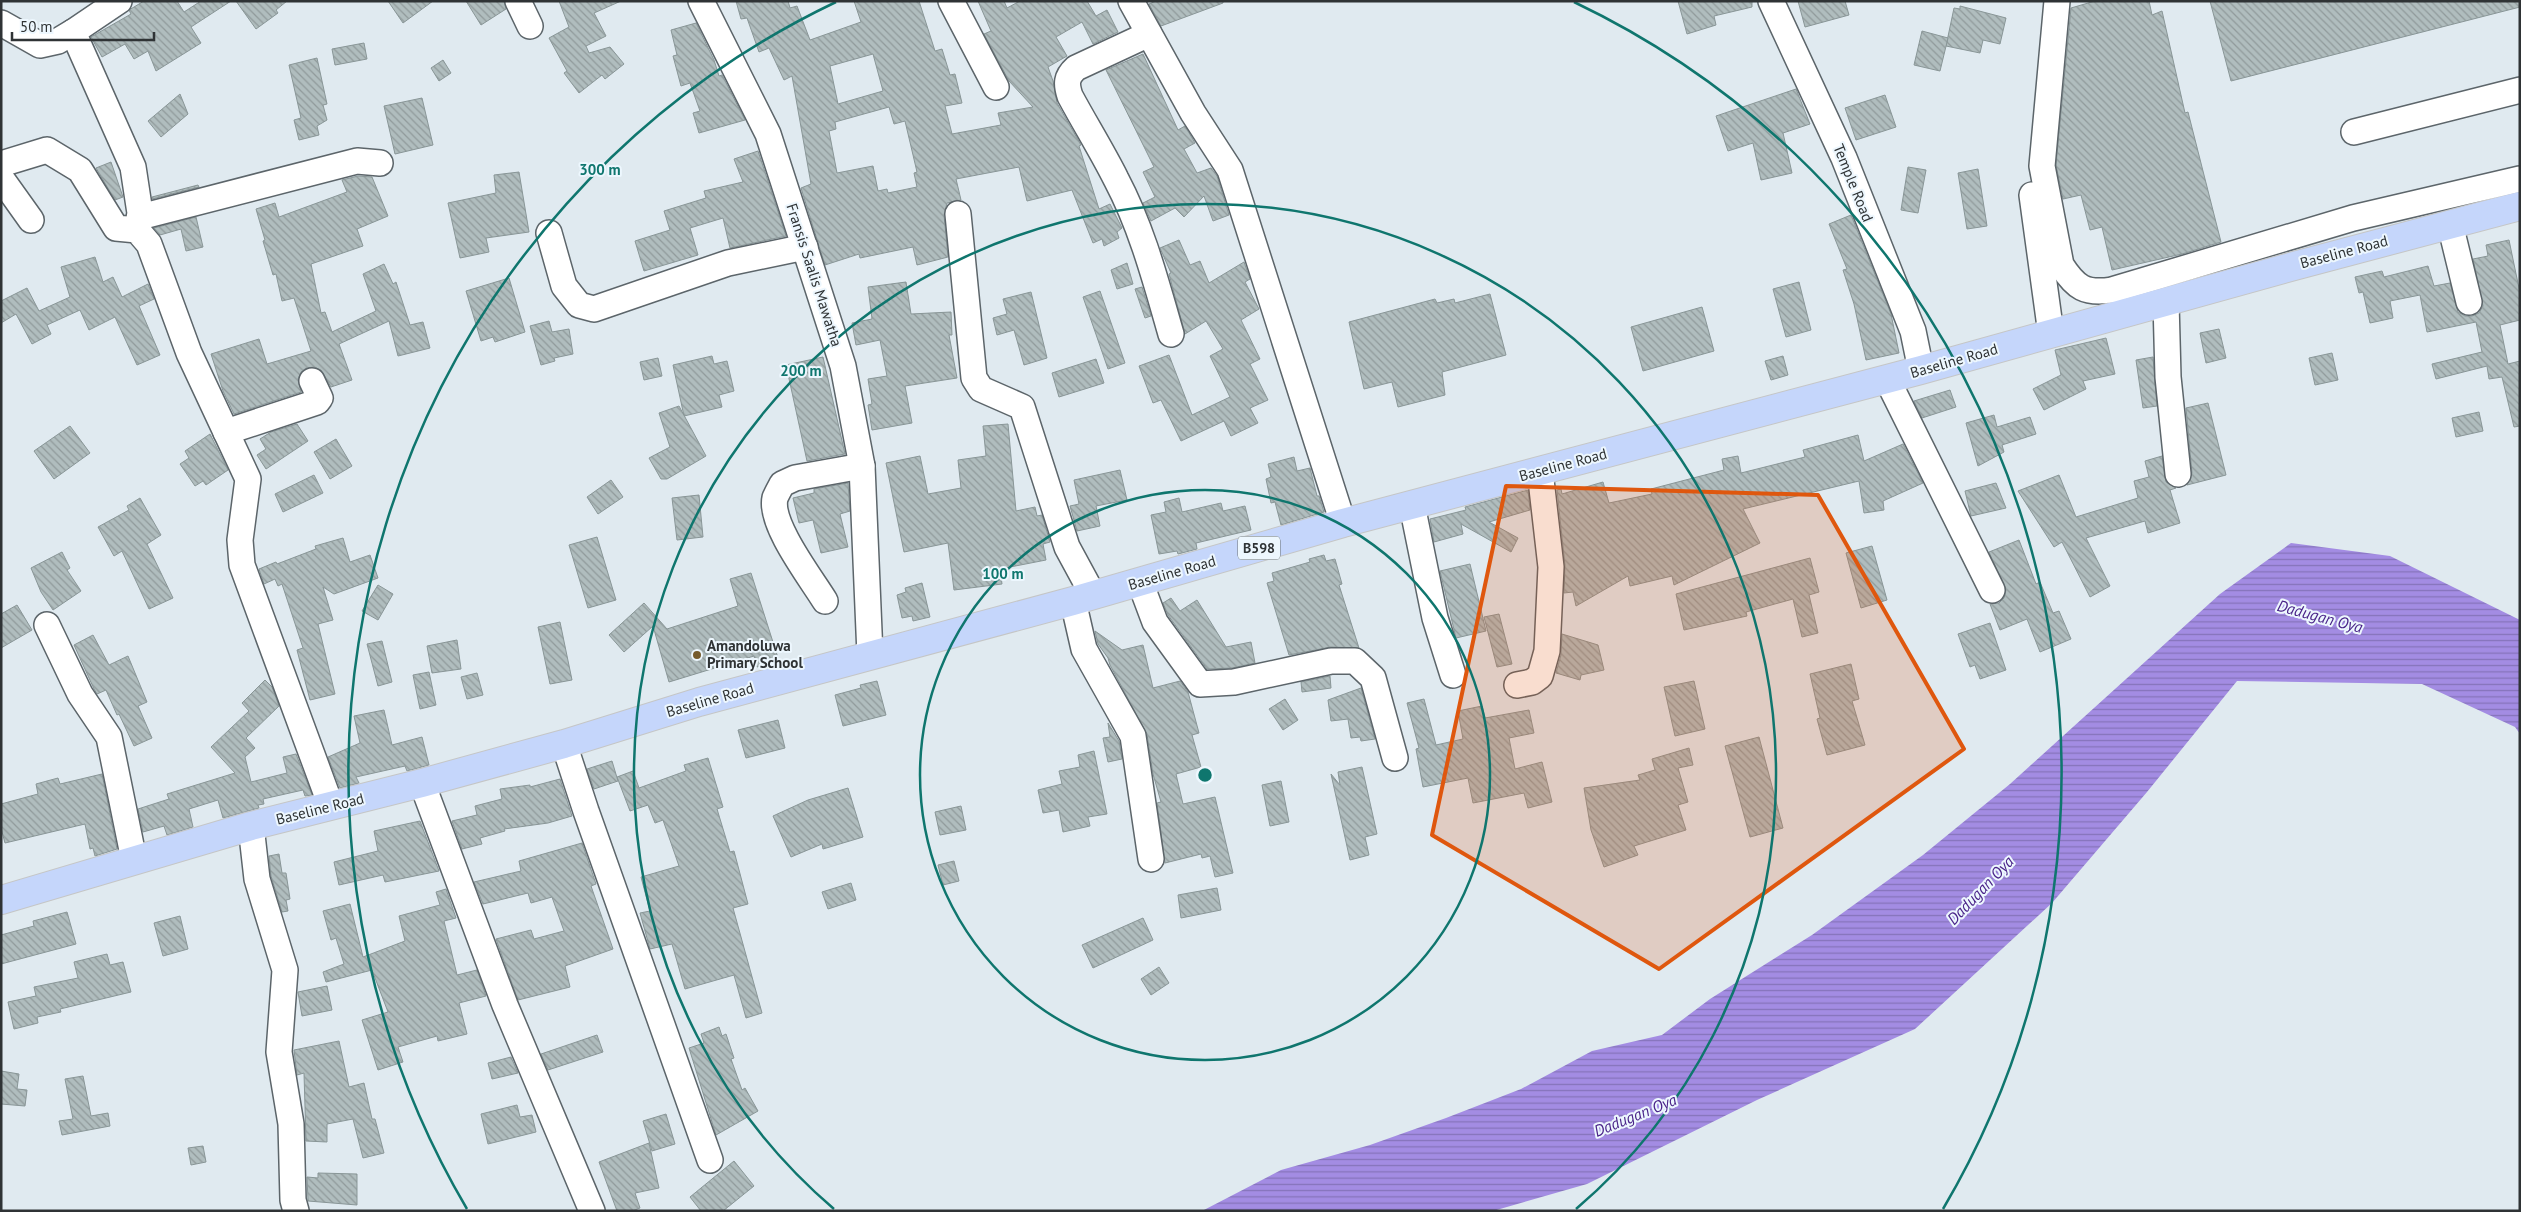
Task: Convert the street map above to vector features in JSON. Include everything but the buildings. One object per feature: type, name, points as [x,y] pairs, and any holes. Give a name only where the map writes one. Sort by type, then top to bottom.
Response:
[{"type":"main road","name":"Baseline Road","points":[[1,900],[251,826],[422,783],[564,744],[699,702],[1083,598],[1343,523],[1887,379],[2520,206]]},
{"type":"street","points":[[1,23],[40,45],[58,41],[119,1]]},
{"type":"street","points":[[518,1],[530,26]]},
{"type":"street","name":"Fransis Saalis Mawatha","points":[[700,1],[768,134],[843,366],[862,466],[870,655]]},
{"type":"street","points":[[950,1],[996,87]]},
{"type":"street","points":[[1131,1],[1193,113],[1230,170],[1343,523]]},
{"type":"street","name":"Temple Road","points":[[1771,1],[1847,167],[1913,331],[1920,370]]},
{"type":"street","points":[[2045,1],[2028,162],[2051,334]]},
{"type":"street","points":[[2057,1],[2042,166],[2061,265],[2070,279],[2080,288],[2095,292],[2112,290],[2353,218],[2520,178]]},
{"type":"street","points":[[73,32],[133,167],[138,224],[149,244],[189,353],[248,479],[240,540],[242,565],[330,806]]},
{"type":"street","points":[[1149,34],[1076,68],[1068,75],[1066,85],[1070,96],[1117,180],[1130,208],[1170,334]]},
{"type":"street","points":[[2354,132],[2520,90]]},
{"type":"street","points":[[1,164],[47,150],[80,170],[116,228],[138,224],[357,161],[380,164]]},
{"type":"street","points":[[1,178],[31,220]]},
{"type":"street","points":[[958,214],[974,378],[981,389],[1022,407],[1083,598],[1084,649],[1133,736],[1151,859]]},
{"type":"street","points":[[2450,224],[2469,302]]},
{"type":"street","points":[[548,233],[564,286],[579,305],[594,309],[728,264],[805,247]]},
{"type":"street","points":[[2166,302],[2168,377],[2178,474]]},
{"type":"street","points":[[1887,379],[1992,590]]},
{"type":"street","points":[[226,432],[317,402],[320,398],[312,381]]},
{"type":"street","points":[[825,601],[783,532],[776,513],[775,498],[782,484],[795,478],[862,466]]},
{"type":"street","points":[[1517,685],[1532,682],[1540,676],[1547,651],[1551,567],[1540,471]]},
{"type":"street","points":[[1412,505],[1436,618],[1453,675]]},
{"type":"street","points":[[1140,582],[1154,622],[1200,684],[1234,682],[1331,661],[1354,661],[1373,678],[1395,758]]},
{"type":"street","points":[[47,624],[80,694],[109,738],[134,860]]},
{"type":"street","points":[[564,744],[710,1160]]},
{"type":"street","points":[[422,783],[505,1005],[592,1211]]},
{"type":"street","points":[[251,826],[257,879],[285,970],[279,1052],[291,1124],[292,1200],[296,1211]]},
{"type":"highlighted area","points":[[1506,486],[1818,495],[1964,749],[1659,969],[1432,835]]},
{"type":"water","name":"Dadugan Oya","points":[[2291,543],[2390,556],[2520,620],[2520,734],[2515,727],[2422,684],[2237,681],[2147,792],[2052,903],[1915,1029],[1757,1100],[1587,1184],[1493,1211],[1202,1211],[1281,1170],[1370,1145],[1521,1089],[1592,1051],[1662,1035],[1710,999],[1812,935],[1923,855],[2010,784],[2220,594]]},
{"type":"place","name":"Amandoluwa Primary School","points":[[697,655]]}]
